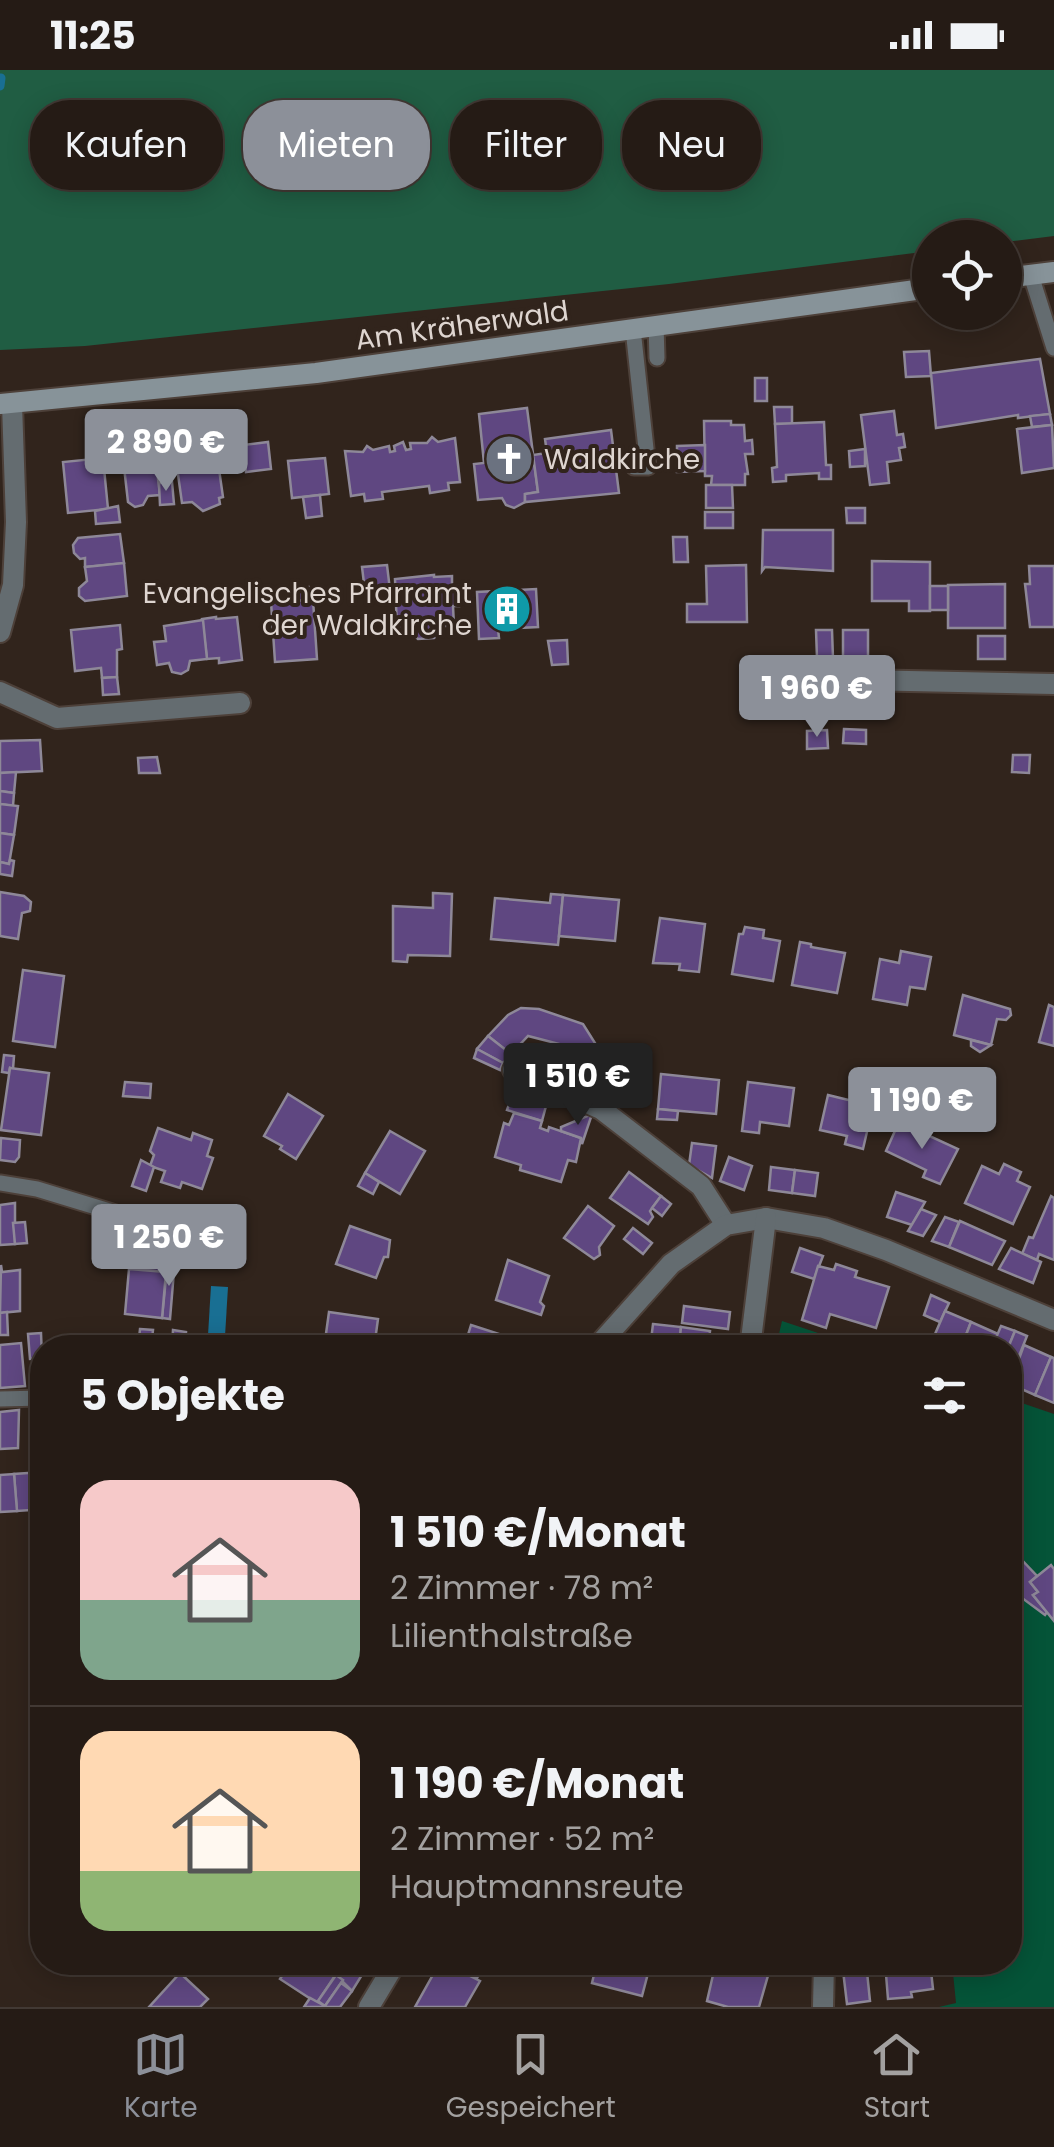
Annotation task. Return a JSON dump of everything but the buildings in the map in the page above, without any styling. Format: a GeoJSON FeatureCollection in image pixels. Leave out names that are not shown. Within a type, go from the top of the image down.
{"type":"FeatureCollection","features":[{"type":"Feature","properties":{"kind":"main road"},"geometry":{"type":"LineString","coordinates":[[1022,275],[1054,272]]}},
{"type":"Feature","properties":{"kind":"main road","name":"Am Kräherwald"},"geometry":{"type":"LineString","coordinates":[[6,404],[316,372],[912,290]]}},
{"type":"Feature","properties":{"kind":"street"},"geometry":{"type":"LineString","coordinates":[[0,632],[13,585],[16,522],[6,404]]}},
{"type":"Feature","properties":{"kind":"street"},"geometry":{"type":"LineString","coordinates":[[861,680],[1054,684]]}},
{"type":"Feature","properties":{"kind":"street"},"geometry":{"type":"LineString","coordinates":[[0,692],[57,718],[240,703]]}},
{"type":"Feature","properties":{"kind":"street"},"geometry":{"type":"LineString","coordinates":[[513,1070],[601,1109],[701,1186],[726,1225]]}},
{"type":"Feature","properties":{"kind":"street"},"geometry":{"type":"LineString","coordinates":[[752,1335],[766,1218]]}},
{"type":"Feature","properties":{"kind":"street"},"geometry":{"type":"LineString","coordinates":[[608,1335],[671,1264],[726,1225],[766,1218],[824,1228],[1054,1320]]}},
{"type":"Feature","properties":{"kind":"street"},"geometry":{"type":"LineString","coordinates":[[369,2007],[388,1975]]}},
{"type":"Feature","properties":{"kind":"street"},"geometry":{"type":"LineString","coordinates":[[823,2007],[824,1975]]}},
{"type":"Feature","properties":{"kind":"lane"},"geometry":{"type":"LineString","coordinates":[[1032,274],[1054,348]]}},
{"type":"Feature","properties":{"kind":"lane"},"geometry":{"type":"LineString","coordinates":[[656,326],[657,358]]}},
{"type":"Feature","properties":{"kind":"lane"},"geometry":{"type":"LineString","coordinates":[[633,329],[648,467],[634,467]]}},
{"type":"Feature","properties":{"kind":"lane"},"geometry":{"type":"LineString","coordinates":[[0,1183],[129,1217],[124,1253]]}},
{"type":"Feature","properties":{"kind":"lane"},"geometry":{"type":"LineString","coordinates":[[0,1399],[30,1398]]}},
{"type":"Feature","properties":{"kind":"green space"},"geometry":{"type":"Polygon","coordinates":[[[0,70],[1054,70],[1054,236],[1022,240],[1022,220],[912,220],[912,253],[669,284],[85,346],[0,350],[0,70]]]}},
{"type":"Feature","properties":{"kind":"green space"},"geometry":{"type":"Polygon","coordinates":[[[782,1321],[824,1335],[779,1335],[782,1321]]]}},
{"type":"Feature","properties":{"kind":"green space"},"geometry":{"type":"Polygon","coordinates":[[[1022,1403],[1054,1414],[1054,2007],[939,2007],[956,2003],[953,1975],[1022,1975],[1022,1403]]]}},
{"type":"Feature","properties":{"kind":"water"},"geometry":{"type":"Polygon","coordinates":[[[211,1286],[228,1287],[225,1335],[208,1335],[211,1286]]]}},
{"type":"Feature","properties":{"kind":"waterway"},"geometry":{"type":"LineString","coordinates":[[0,86],[1,78]]}},
{"type":"Feature","properties":{"kind":"place","name":"Waldkirche"},"geometry":{"type":"Point","coordinates":[509,459]}},
{"type":"Feature","properties":{"kind":"place","name":"Evangelisches Pfarramt der Waldkirche"},"geometry":{"type":"Point","coordinates":[507,609]}}]}
